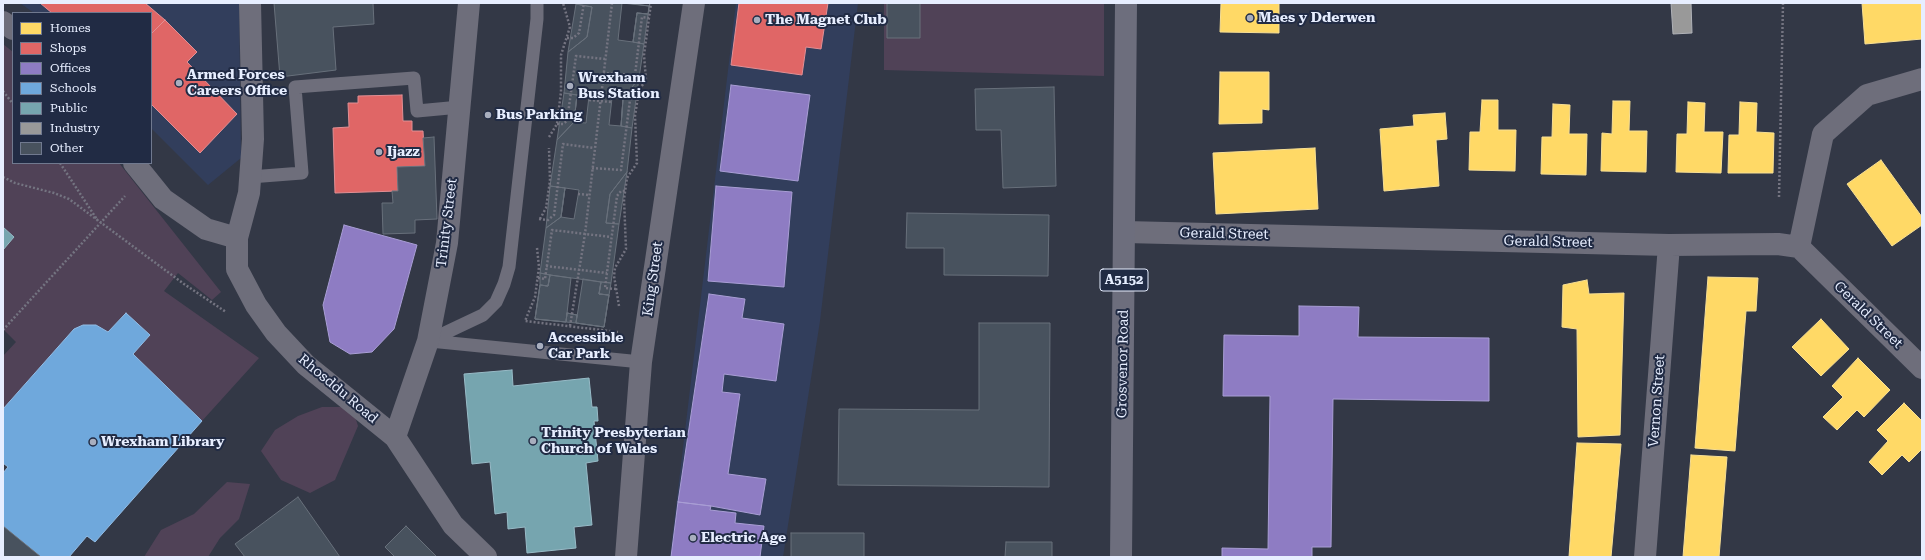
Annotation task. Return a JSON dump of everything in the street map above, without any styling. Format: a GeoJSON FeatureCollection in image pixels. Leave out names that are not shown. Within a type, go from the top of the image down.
{"type":"FeatureCollection","features":[{"type":"Feature","properties":{"kind":"main road","name":"Grosvenor Road"},"geometry":{"type":"LineString","coordinates":[[1121,557],[1126,3]]}},
{"type":"Feature","properties":{"kind":"street","name":"Rhosddu Road"},"geometry":{"type":"LineString","coordinates":[[250,3],[253,139],[249,193],[237,238],[237,269],[256,305],[276,333],[306,365],[395,437],[453,525],[486,557]]}},
{"type":"Feature","properties":{"kind":"street","name":"Trinity Street"},"geometry":{"type":"LineString","coordinates":[[395,437],[428,341],[447,243],[469,3]]}},
{"type":"Feature","properties":{"kind":"street","name":"King Street"},"geometry":{"type":"LineString","coordinates":[[626,557],[641,362],[694,3]]}},
{"type":"Feature","properties":{"kind":"street"},"geometry":{"type":"LineString","coordinates":[[3,22],[12,28]]}},
{"type":"Feature","properties":{"kind":"street"},"geometry":{"type":"LineString","coordinates":[[1788,245],[1823,134],[1867,94],[1922,79]]}},
{"type":"Feature","properties":{"kind":"street"},"geometry":{"type":"LineString","coordinates":[[139,169],[163,199],[206,229],[237,238]]}},
{"type":"Feature","properties":{"kind":"street","name":"Gerald Street"},"geometry":{"type":"LineString","coordinates":[[1125,232],[1669,245],[1788,245],[1922,368]]}},
{"type":"Feature","properties":{"kind":"street","name":"Vernon Street"},"geometry":{"type":"LineString","coordinates":[[1645,557],[1669,245]]}},
{"type":"Feature","properties":{"kind":"lane"},"geometry":{"type":"LineString","coordinates":[[428,341],[483,315],[496,302],[504,284],[510,259],[537,19],[537,3]]}},
{"type":"Feature","properties":{"kind":"lane"},"geometry":{"type":"LineString","coordinates":[[250,177],[302,173],[295,87],[414,78],[417,111],[460,107]]}},
{"type":"Feature","properties":{"kind":"lane"},"geometry":{"type":"LineString","coordinates":[[428,341],[641,362]]}},
{"type":"Feature","properties":{"kind":"path"},"geometry":{"type":"LineString","coordinates":[[548,138],[557,124],[561,92],[561,55],[570,23],[563,3]]}},
{"type":"Feature","properties":{"kind":"path"},"geometry":{"type":"LineString","coordinates":[[567,38],[573,38],[579,33],[584,3]]}},
{"type":"Feature","properties":{"kind":"path"},"geometry":{"type":"LineString","coordinates":[[570,326],[584,234],[612,3]]}},
{"type":"Feature","properties":{"kind":"path"},"geometry":{"type":"LineString","coordinates":[[620,311],[614,276],[615,268],[626,249],[625,191],[627,178],[637,163],[635,116],[639,90],[646,80],[644,55],[651,3]]}},
{"type":"Feature","properties":{"kind":"path"},"geometry":{"type":"LineString","coordinates":[[1783,3],[1788,245]]}},
{"type":"Feature","properties":{"kind":"path"},"geometry":{"type":"LineString","coordinates":[[604,73],[635,75],[642,17],[649,18]]}},
{"type":"Feature","properties":{"kind":"path"},"geometry":{"type":"LineString","coordinates":[[557,124],[563,124],[567,121],[576,56],[605,59]]}},
{"type":"Feature","properties":{"kind":"path"},"geometry":{"type":"LineString","coordinates":[[3,91],[12,103]]}},
{"type":"Feature","properties":{"kind":"path"},"geometry":{"type":"LineString","coordinates":[[592,168],[621,170],[630,100],[634,95],[638,95]]}},
{"type":"Feature","properties":{"kind":"path"},"geometry":{"type":"LineString","coordinates":[[589,100],[611,102]]}},
{"type":"Feature","properties":{"kind":"path"},"geometry":{"type":"LineString","coordinates":[[539,219],[548,220],[554,215],[563,144],[594,148]]}},
{"type":"Feature","properties":{"kind":"path"},"geometry":{"type":"LineString","coordinates":[[537,222],[546,208],[550,181],[548,145]]}},
{"type":"Feature","properties":{"kind":"path"},"geometry":{"type":"LineString","coordinates":[[61,164],[100,223]]}},
{"type":"Feature","properties":{"kind":"path"},"geometry":{"type":"LineString","coordinates":[[3,330],[100,223],[139,169]]}},
{"type":"Feature","properties":{"kind":"path"},"geometry":{"type":"LineString","coordinates":[[3,177],[15,183],[54,193],[69,199],[184,284],[229,314]]}},
{"type":"Feature","properties":{"kind":"path"},"geometry":{"type":"LineString","coordinates":[[616,289],[605,288],[617,196],[620,191],[625,191]]}},
{"type":"Feature","properties":{"kind":"path"},"geometry":{"type":"LineString","coordinates":[[578,194],[589,195]]}},
{"type":"Feature","properties":{"kind":"path"},"geometry":{"type":"LineString","coordinates":[[538,278],[545,279],[552,230],[611,237]]}},
{"type":"Feature","properties":{"kind":"path"},"geometry":{"type":"LineString","coordinates":[[537,247],[539,267],[535,297],[525,321],[624,333]]}},
{"type":"Feature","properties":{"kind":"path"},"geometry":{"type":"LineString","coordinates":[[546,266],[607,273]]}},
{"type":"Feature","properties":{"kind":"shaded area"},"geometry":{"type":"Polygon","coordinates":[[[20,3],[239,3],[241,158],[208,185],[152,129],[152,12],[33,12],[20,3]]]}},
{"type":"Feature","properties":{"kind":"shaded area"},"geometry":{"type":"Polygon","coordinates":[[[736,3],[858,3],[820,321],[783,557],[670,557],[736,3]]]}},
{"type":"Feature","properties":{"kind":"shaded area"},"geometry":{"type":"Polygon","coordinates":[[[884,3],[1104,3],[1104,76],[884,70],[884,3]]]}},
{"type":"Feature","properties":{"kind":"shaded area"},"geometry":{"type":"Polygon","coordinates":[[[3,44],[12,51],[12,164],[120,164],[221,292],[212,300],[178,273],[164,291],[259,358],[202,421],[133,354],[149,335],[126,313],[108,332],[96,325],[83,325],[74,329],[3,409],[3,356],[16,342],[3,329],[3,250],[14,237],[3,227],[3,44]]]}},
{"type":"Feature","properties":{"kind":"shaded area"},"geometry":{"type":"Polygon","coordinates":[[[322,407],[352,407],[358,426],[335,480],[310,493],[281,480],[261,451],[275,430],[298,416],[322,407]]]}},
{"type":"Feature","properties":{"kind":"shaded area"},"geometry":{"type":"Polygon","coordinates":[[[227,482],[250,484],[239,519],[220,538],[208,557],[144,557],[161,530],[194,514],[227,482]]]}},
{"type":"Feature","properties":{"kind":"building: Homes","name":"Maes y Dderwen"},"geometry":{"type":"Polygon","coordinates":[[[1221,3],[1279,3],[1279,33],[1220,32],[1221,3]]]}},
{"type":"Feature","properties":{"kind":"building: Homes"},"geometry":{"type":"Polygon","coordinates":[[[1862,3],[1922,3],[1922,39],[1865,44],[1862,3]]]}},
{"type":"Feature","properties":{"kind":"building: Homes"},"geometry":{"type":"Polygon","coordinates":[[[1220,72],[1269,72],[1269,110],[1262,109],[1262,123],[1219,124],[1220,72]]]}},
{"type":"Feature","properties":{"kind":"building: Homes"},"geometry":{"type":"Polygon","coordinates":[[[1482,100],[1498,100],[1498,130],[1516,130],[1515,171],[1469,170],[1470,132],[1480,132],[1482,100]]]}},
{"type":"Feature","properties":{"kind":"building: Homes"},"geometry":{"type":"Polygon","coordinates":[[[1613,101],[1630,101],[1629,131],[1647,131],[1646,172],[1601,171],[1602,133],[1612,134],[1613,101]]]}},
{"type":"Feature","properties":{"kind":"building: Homes"},"geometry":{"type":"Polygon","coordinates":[[[1688,102],[1705,103],[1704,132],[1723,132],[1721,173],[1676,172],[1677,134],[1687,134],[1688,102]]]}},
{"type":"Feature","properties":{"kind":"building: Homes"},"geometry":{"type":"Polygon","coordinates":[[[1740,102],[1757,103],[1756,132],[1774,133],[1773,173],[1728,173],[1729,135],[1739,135],[1740,102]]]}},
{"type":"Feature","properties":{"kind":"building: Homes"},"geometry":{"type":"Polygon","coordinates":[[[1553,104],[1570,105],[1569,134],[1587,134],[1586,175],[1541,174],[1542,137],[1552,137],[1553,104]]]}},
{"type":"Feature","properties":{"kind":"building: Homes"},"geometry":{"type":"Polygon","coordinates":[[[1445,113],[1447,139],[1436,140],[1439,186],[1384,191],[1380,129],[1414,126],[1413,115],[1445,113]]]}},
{"type":"Feature","properties":{"kind":"building: Homes"},"geometry":{"type":"Polygon","coordinates":[[[1315,148],[1318,209],[1216,214],[1213,153],[1315,148]]]}},
{"type":"Feature","properties":{"kind":"building: Homes"},"geometry":{"type":"Polygon","coordinates":[[[1881,160],[1922,217],[1922,225],[1892,246],[1847,184],[1881,160]]]}},
{"type":"Feature","properties":{"kind":"building: Homes"},"geometry":{"type":"Polygon","coordinates":[[[1708,277],[1758,278],[1756,311],[1746,311],[1735,451],[1695,448],[1708,277]]]}},
{"type":"Feature","properties":{"kind":"building: Homes"},"geometry":{"type":"Polygon","coordinates":[[[1587,280],[1589,294],[1624,293],[1620,435],[1578,437],[1577,329],[1562,327],[1563,285],[1587,280]]]}},
{"type":"Feature","properties":{"kind":"building: Homes"},"geometry":{"type":"Polygon","coordinates":[[[1821,319],[1849,349],[1821,376],[1792,347],[1821,319]]]}},
{"type":"Feature","properties":{"kind":"building: Homes"},"geometry":{"type":"Polygon","coordinates":[[[1858,358],[1890,390],[1864,417],[1857,410],[1837,430],[1823,417],[1843,397],[1832,386],[1858,358]]]}},
{"type":"Feature","properties":{"kind":"building: Homes"},"geometry":{"type":"Polygon","coordinates":[[[1904,403],[1922,421],[1922,449],[1909,462],[1902,455],[1882,475],[1869,462],[1888,441],[1877,430],[1904,403]]]}},
{"type":"Feature","properties":{"kind":"building: Homes"},"geometry":{"type":"Polygon","coordinates":[[[1577,443],[1621,444],[1611,557],[1569,557],[1577,443]]]}},
{"type":"Feature","properties":{"kind":"building: Homes"},"geometry":{"type":"Polygon","coordinates":[[[1691,455],[1727,457],[1719,557],[1683,557],[1691,455]]]}},
{"type":"Feature","properties":{"kind":"building: Shops"},"geometry":{"type":"Polygon","coordinates":[[[40,3],[145,3],[165,20],[152,33],[152,12],[51,12],[40,3]]]}},
{"type":"Feature","properties":{"kind":"building: Shops"},"geometry":{"type":"Polygon","coordinates":[[[739,3],[828,3],[821,49],[806,47],[802,75],[731,65],[739,3]]]}},
{"type":"Feature","properties":{"kind":"building: Shops","name":"Armed Forces Careers Office"},"geometry":{"type":"Polygon","coordinates":[[[165,20],[197,52],[187,62],[237,114],[200,153],[152,105],[152,33],[165,20]]]}},
{"type":"Feature","properties":{"kind":"building: Shops","name":"Ijazz"},"geometry":{"type":"Polygon","coordinates":[[[402,95],[403,121],[412,121],[412,131],[423,131],[425,166],[397,167],[398,191],[335,193],[333,128],[349,127],[348,103],[358,103],[358,96],[402,95]]]}},
{"type":"Feature","properties":{"kind":"building: Offices"},"geometry":{"type":"Polygon","coordinates":[[[731,85],[810,95],[798,181],[720,171],[731,85]]]}},
{"type":"Feature","properties":{"kind":"building: Offices"},"geometry":{"type":"Polygon","coordinates":[[[716,186],[792,192],[784,287],[708,281],[716,186]]]}},
{"type":"Feature","properties":{"kind":"building: Offices"},"geometry":{"type":"Polygon","coordinates":[[[344,225],[417,245],[394,329],[372,352],[350,354],[330,342],[323,305],[344,225]]]}},
{"type":"Feature","properties":{"kind":"building: Offices"},"geometry":{"type":"Polygon","coordinates":[[[709,294],[745,299],[742,318],[784,324],[776,381],[724,374],[722,392],[740,394],[728,474],[766,479],[760,515],[711,506],[678,502],[709,294]]]}},
{"type":"Feature","properties":{"kind":"building: Offices"},"geometry":{"type":"Polygon","coordinates":[[[1299,306],[1359,307],[1358,337],[1489,338],[1489,401],[1333,399],[1331,547],[1312,547],[1312,557],[1222,557],[1222,548],[1268,549],[1270,396],[1223,396],[1224,335],[1299,336],[1299,306]]]}},
{"type":"Feature","properties":{"kind":"building: Offices"},"geometry":{"type":"Polygon","coordinates":[[[678,502],[711,506],[710,510],[736,513],[735,523],[764,526],[760,557],[671,557],[678,502]]]}},
{"type":"Feature","properties":{"kind":"building: Schools","name":"Wrexham Library"},"geometry":{"type":"Polygon","coordinates":[[[126,313],[150,335],[133,354],[202,421],[95,542],[87,536],[69,557],[41,557],[3,526],[3,473],[8,467],[3,463],[3,409],[74,329],[83,325],[96,325],[108,332],[126,313]]]}},
{"type":"Feature","properties":{"kind":"building: Public"},"geometry":{"type":"Polygon","coordinates":[[[3,227],[14,237],[3,250],[3,227]]]}},
{"type":"Feature","properties":{"kind":"building: Public","name":"Trinity Presbyterian Church of Wales"},"geometry":{"type":"Polygon","coordinates":[[[512,370],[513,386],[589,378],[592,407],[597,407],[598,421],[594,421],[598,461],[586,463],[592,525],[574,527],[576,548],[527,553],[525,527],[508,529],[507,512],[495,514],[490,462],[472,464],[464,374],[512,370]]]}},
{"type":"Feature","properties":{"kind":"building: Industry"},"geometry":{"type":"Polygon","coordinates":[[[1671,3],[1691,3],[1692,33],[1673,34],[1671,3]]]}},
{"type":"Feature","properties":{"kind":"building: Other"},"geometry":{"type":"Polygon","coordinates":[[[274,3],[373,3],[374,24],[333,27],[336,70],[280,77],[274,3]]]}},
{"type":"Feature","properties":{"kind":"building: Other"},"geometry":{"type":"Polygon","coordinates":[[[622,3],[649,6],[648,14],[637,13],[633,42],[618,40],[622,3]]]}},
{"type":"Feature","properties":{"kind":"building: Other"},"geometry":{"type":"Polygon","coordinates":[[[627,3],[650,3],[649,6],[627,3]]]}},
{"type":"Feature","properties":{"kind":"building: Other"},"geometry":{"type":"Polygon","coordinates":[[[650,3],[648,14],[637,13],[633,42],[644,44],[639,78],[623,99],[621,126],[632,128],[627,172],[610,194],[606,223],[619,224],[611,283],[601,282],[599,294],[609,295],[604,327],[576,323],[577,315],[567,313],[566,322],[535,319],[540,285],[548,286],[550,275],[540,273],[546,228],[561,217],[565,188],[550,186],[557,140],[574,122],[577,95],[564,93],[568,52],[587,37],[592,7],[576,4],[650,3]]]}},
{"type":"Feature","properties":{"kind":"building: Other"},"geometry":{"type":"Polygon","coordinates":[[[887,3],[920,3],[920,38],[887,38],[887,3]]]}},
{"type":"Feature","properties":{"kind":"building: Other"},"geometry":{"type":"Polygon","coordinates":[[[576,4],[592,7],[587,37],[568,52],[576,4]]]}},
{"type":"Feature","properties":{"kind":"building: Other"},"geometry":{"type":"Polygon","coordinates":[[[637,13],[648,14],[644,44],[633,42],[637,13]]]}},
{"type":"Feature","properties":{"kind":"building: Other"},"geometry":{"type":"Polygon","coordinates":[[[639,78],[632,128],[621,126],[623,99],[639,78]]]}},
{"type":"Feature","properties":{"kind":"building: Other"},"geometry":{"type":"Polygon","coordinates":[[[1054,87],[1056,186],[1003,188],[1001,130],[976,130],[975,89],[1054,87]]]}},
{"type":"Feature","properties":{"kind":"building: Other"},"geometry":{"type":"Polygon","coordinates":[[[564,93],[577,95],[574,122],[557,140],[564,93]]]}},
{"type":"Feature","properties":{"kind":"building: Other"},"geometry":{"type":"Polygon","coordinates":[[[577,95],[589,96],[586,123],[574,122],[577,95]]]}},
{"type":"Feature","properties":{"kind":"building: Other"},"geometry":{"type":"Polygon","coordinates":[[[612,98],[623,99],[621,126],[609,125],[612,98]]]}},
{"type":"Feature","properties":{"kind":"building: Other"},"geometry":{"type":"Polygon","coordinates":[[[434,137],[437,219],[415,220],[415,233],[383,234],[382,203],[393,203],[392,191],[398,191],[397,167],[425,166],[423,138],[434,137]]]}},
{"type":"Feature","properties":{"kind":"building: Other"},"geometry":{"type":"Polygon","coordinates":[[[627,172],[619,224],[606,223],[610,194],[627,172]]]}},
{"type":"Feature","properties":{"kind":"building: Other"},"geometry":{"type":"Polygon","coordinates":[[[550,186],[565,188],[561,217],[546,228],[550,186]]]}},
{"type":"Feature","properties":{"kind":"building: Other"},"geometry":{"type":"Polygon","coordinates":[[[565,188],[579,190],[574,219],[561,217],[565,188]]]}},
{"type":"Feature","properties":{"kind":"building: Other"},"geometry":{"type":"Polygon","coordinates":[[[907,213],[1049,215],[1048,276],[944,275],[944,248],[906,248],[907,213]]]}},
{"type":"Feature","properties":{"kind":"building: Other"},"geometry":{"type":"Polygon","coordinates":[[[540,273],[550,275],[548,286],[540,285],[540,273]]]}},
{"type":"Feature","properties":{"kind":"building: Other"},"geometry":{"type":"Polygon","coordinates":[[[550,275],[601,282],[599,294],[609,295],[604,327],[576,323],[577,315],[567,313],[566,322],[535,319],[540,285],[548,286],[550,275]]]}},
{"type":"Feature","properties":{"kind":"building: Other"},"geometry":{"type":"Polygon","coordinates":[[[550,275],[571,278],[566,322],[535,319],[540,285],[548,286],[550,275]]]}},
{"type":"Feature","properties":{"kind":"building: Other"},"geometry":{"type":"Polygon","coordinates":[[[583,279],[601,282],[599,294],[609,295],[604,327],[576,323],[583,279]]]}},
{"type":"Feature","properties":{"kind":"building: Other"},"geometry":{"type":"Polygon","coordinates":[[[601,282],[611,283],[609,295],[599,294],[601,282]]]}},
{"type":"Feature","properties":{"kind":"building: Other"},"geometry":{"type":"Polygon","coordinates":[[[567,313],[577,315],[576,323],[566,322],[567,313]]]}},
{"type":"Feature","properties":{"kind":"building: Other"},"geometry":{"type":"Polygon","coordinates":[[[979,323],[1050,323],[1049,487],[838,485],[839,409],[979,410],[979,323]]]}},
{"type":"Feature","properties":{"kind":"building: Other"},"geometry":{"type":"Polygon","coordinates":[[[298,497],[340,557],[245,557],[235,544],[298,497]]]}},
{"type":"Feature","properties":{"kind":"building: Other"},"geometry":{"type":"Polygon","coordinates":[[[3,526],[41,557],[3,557],[3,526]]]}},
{"type":"Feature","properties":{"kind":"building: Other"},"geometry":{"type":"Polygon","coordinates":[[[406,526],[437,557],[395,557],[385,547],[406,526]]]}},
{"type":"Feature","properties":{"kind":"building: Other"},"geometry":{"type":"Polygon","coordinates":[[[791,533],[864,533],[864,557],[791,557],[791,533]]]}},
{"type":"Feature","properties":{"kind":"building: Other"},"geometry":{"type":"Polygon","coordinates":[[[1006,542],[1052,542],[1052,557],[1005,557],[1006,542]]]}},
{"type":"Feature","properties":{"kind":"place","name":"Maes y Dderwen"},"geometry":{"type":"Point","coordinates":[1250,18]}},
{"type":"Feature","properties":{"kind":"place","name":"The Magnet Club"},"geometry":{"type":"Point","coordinates":[757,20]}},
{"type":"Feature","properties":{"kind":"place","name":"Armed Forces Careers Office"},"geometry":{"type":"Point","coordinates":[179,83]}},
{"type":"Feature","properties":{"kind":"place","name":"Wrexham Bus Station"},"geometry":{"type":"Point","coordinates":[570,86]}},
{"type":"Feature","properties":{"kind":"place","name":"Bus Parking"},"geometry":{"type":"Point","coordinates":[488,115]}},
{"type":"Feature","properties":{"kind":"place","name":"Ijazz"},"geometry":{"type":"Point","coordinates":[379,152]}},
{"type":"Feature","properties":{"kind":"place","name":"Accessible Car Park"},"geometry":{"type":"Point","coordinates":[540,346]}},
{"type":"Feature","properties":{"kind":"place","name":"Trinity Presbyterian Church of Wales"},"geometry":{"type":"Point","coordinates":[533,441]}},
{"type":"Feature","properties":{"kind":"place","name":"Wrexham Library"},"geometry":{"type":"Point","coordinates":[93,442]}},
{"type":"Feature","properties":{"kind":"place","name":"Electric Age"},"geometry":{"type":"Point","coordinates":[693,538]}}]}
